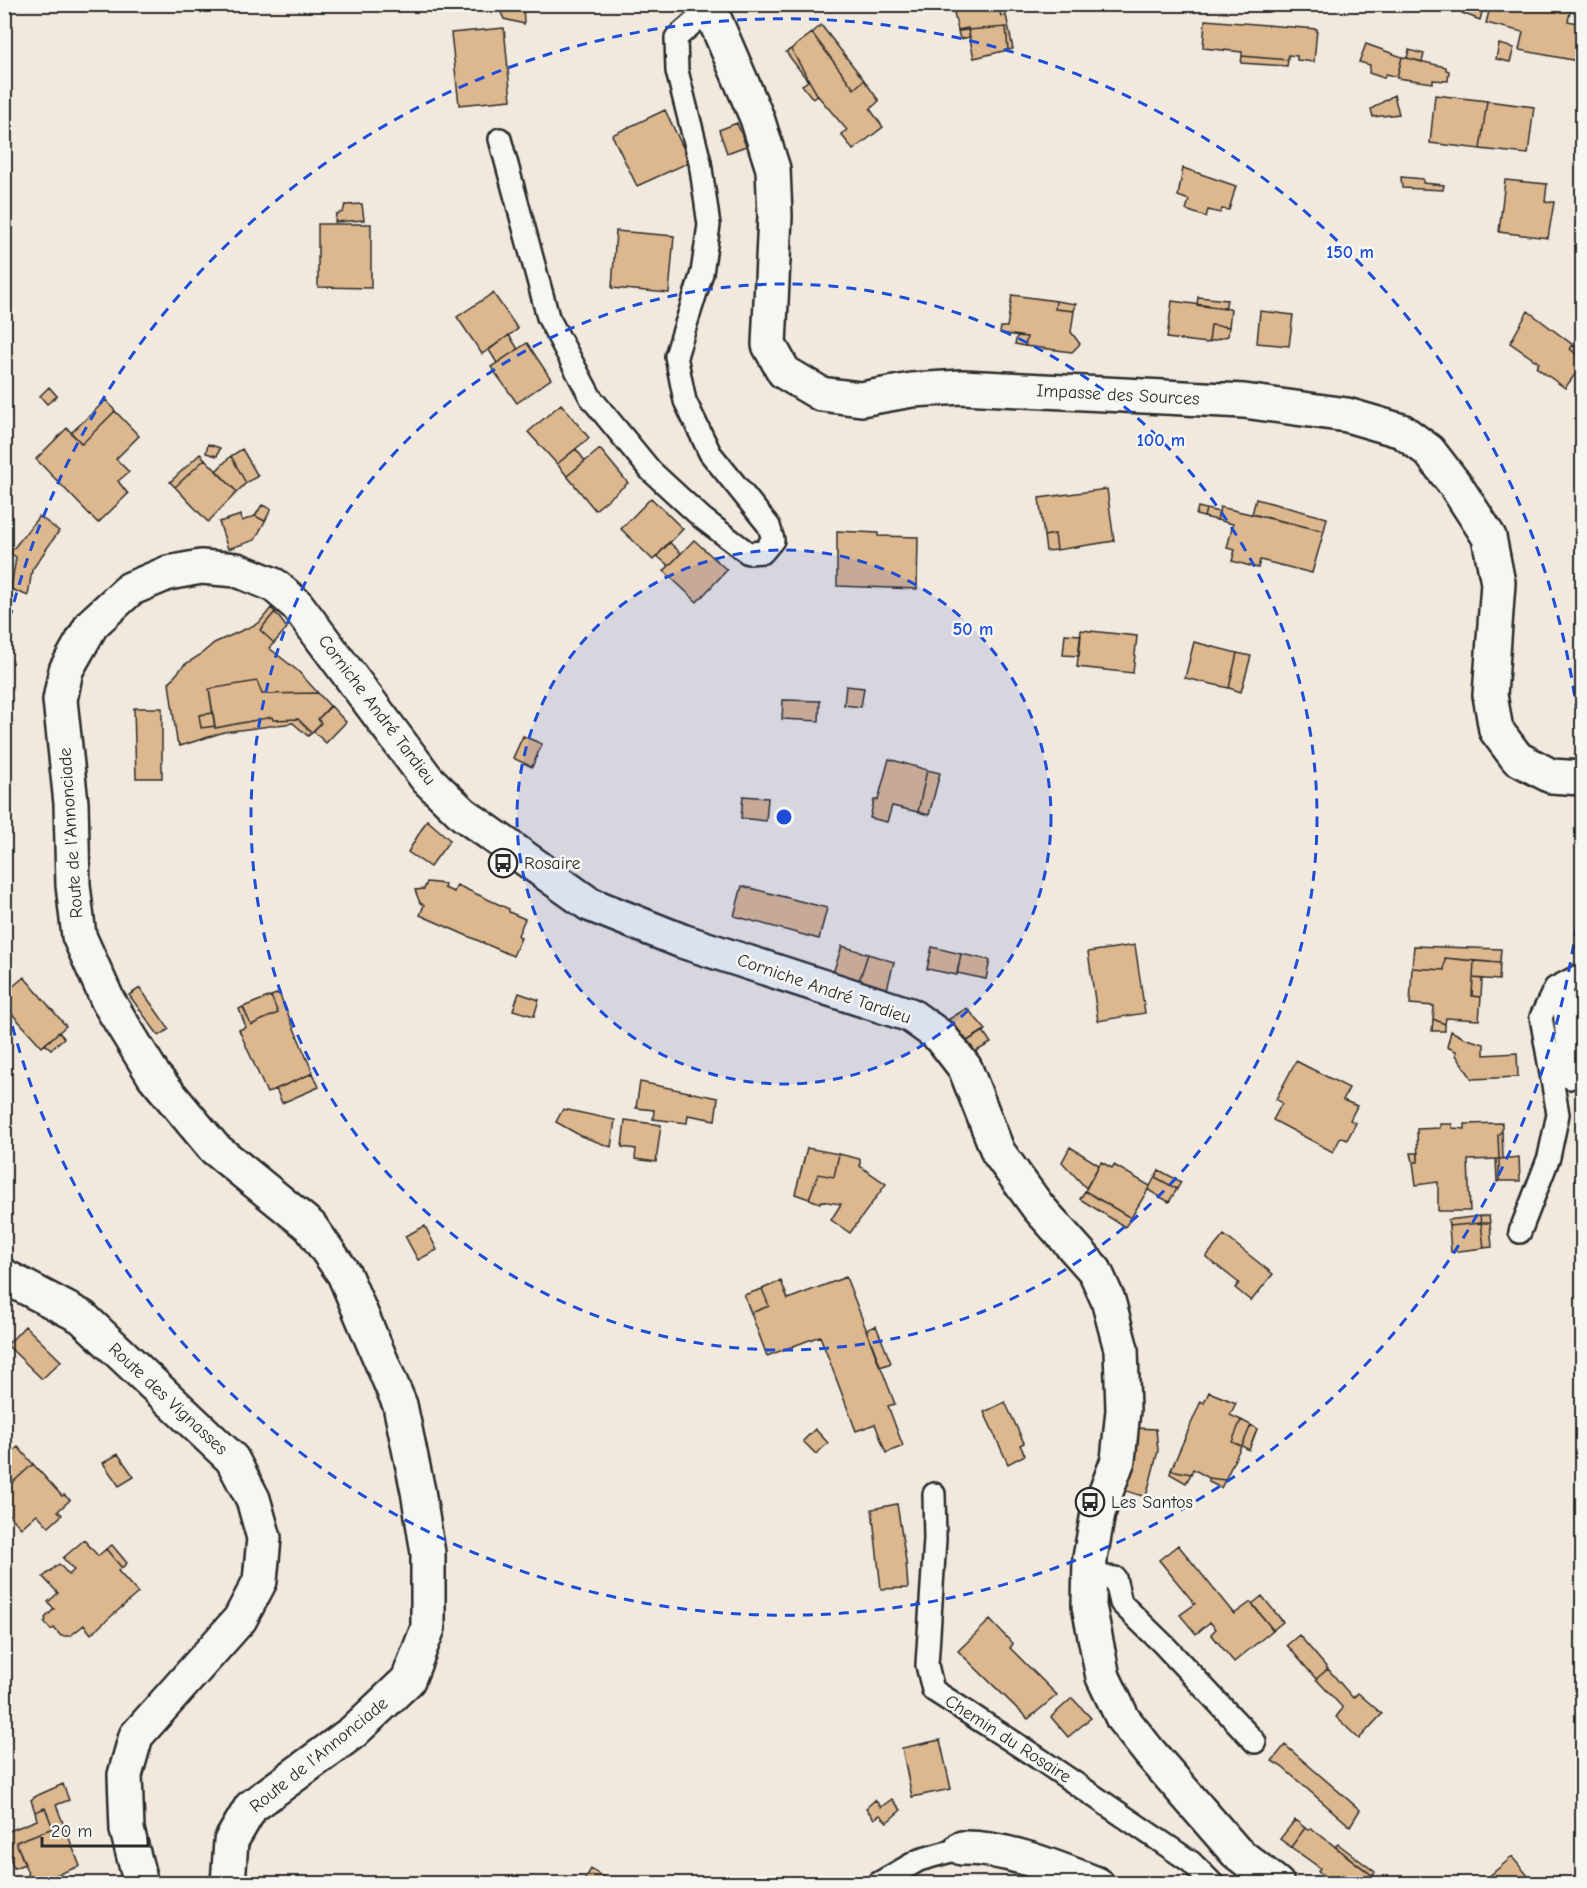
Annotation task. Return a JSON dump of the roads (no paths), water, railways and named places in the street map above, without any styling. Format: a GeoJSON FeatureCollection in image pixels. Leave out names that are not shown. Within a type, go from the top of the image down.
{"type":"FeatureCollection","features":[{"type":"Feature","properties":{"kind":"street","name":"Impasse des Sources"},"geometry":{"type":"LineString","coordinates":[[709,7],[757,118],[773,169],[776,216],[770,345],[784,372],[821,394],[861,399],[912,390],[962,387],[1244,401],[1347,415],[1402,431],[1429,451],[1456,486],[1489,537],[1498,583],[1490,695],[1496,730],[1517,758],[1551,776],[1582,778]]}},
{"type":"Feature","properties":{"kind":"street","name":"Route de l'Annonciade"},"geometry":{"type":"LineString","coordinates":[[228,1884],[231,1841],[250,1807],[353,1732],[408,1680],[428,1628],[428,1553],[400,1405],[344,1274],[310,1226],[214,1148],[154,1076],[108,1001],[79,936],[73,885],[71,803],[60,700],[66,670],[92,624],[130,589],[168,573],[201,567],[237,570],[274,585]]}},
{"type":"Feature","properties":{"kind":"street","name":"Corniche André Tardieu"},"geometry":{"type":"LineString","coordinates":[[274,585],[297,605],[427,779],[464,814],[589,904],[682,941],[910,1015],[941,1037],[965,1068],[999,1152],[1038,1207],[1095,1271],[1108,1300],[1121,1349],[1123,1410],[1118,1460],[1098,1513],[1089,1575],[1089,1606],[1102,1677],[1122,1719],[1190,1800],[1236,1852],[1276,1884]]}},
{"type":"Feature","properties":{"kind":"street","name":"Route des Vignasses"},"geometry":{"type":"LineString","coordinates":[[4,1276],[82,1317],[232,1459],[253,1499],[264,1538],[260,1581],[240,1619],[136,1736],[126,1774],[127,1830],[141,1884]]}},
{"type":"Feature","properties":{"kind":"street"},"geometry":{"type":"LineString","coordinates":[[962,1848],[982,1848],[1016,1856],[1096,1884]]}},
{"type":"Feature","properties":{"kind":"lane"},"geometry":{"type":"LineString","coordinates":[[500,139],[548,317],[591,398],[651,471],[702,518],[748,553],[763,552],[773,540],[770,526],[710,453],[685,401],[676,356],[702,273],[709,225],[700,162],[677,71],[675,38],[709,7]]}},
{"type":"Feature","properties":{"kind":"lane"},"geometry":{"type":"LineString","coordinates":[[1520,1232],[1549,1157],[1558,1114],[1541,1017],[1555,988],[1582,974]]}},
{"type":"Feature","properties":{"kind":"lane"},"geometry":{"type":"LineString","coordinates":[[1562,985],[1570,1078]]}},
{"type":"Feature","properties":{"kind":"lane","name":"Chemin du Rosaire"},"geometry":{"type":"LineString","coordinates":[[934,1494],[935,1539],[927,1665],[933,1690],[1163,1842],[1191,1862],[1213,1884]]}},
{"type":"Feature","properties":{"kind":"lane"},"geometry":{"type":"LineString","coordinates":[[1089,1575],[1115,1578],[1121,1602],[1255,1742]]}},
{"type":"Feature","properties":{"kind":"lane"},"geometry":{"type":"LineString","coordinates":[[877,1884],[919,1860],[962,1848]]}},
{"type":"Feature","properties":{"kind":"place","name":"Rosaire"},"geometry":{"type":"Point","coordinates":[503,863]}},
{"type":"Feature","properties":{"kind":"place","name":"Les Santos"},"geometry":{"type":"Point","coordinates":[1090,1502]}}]}
